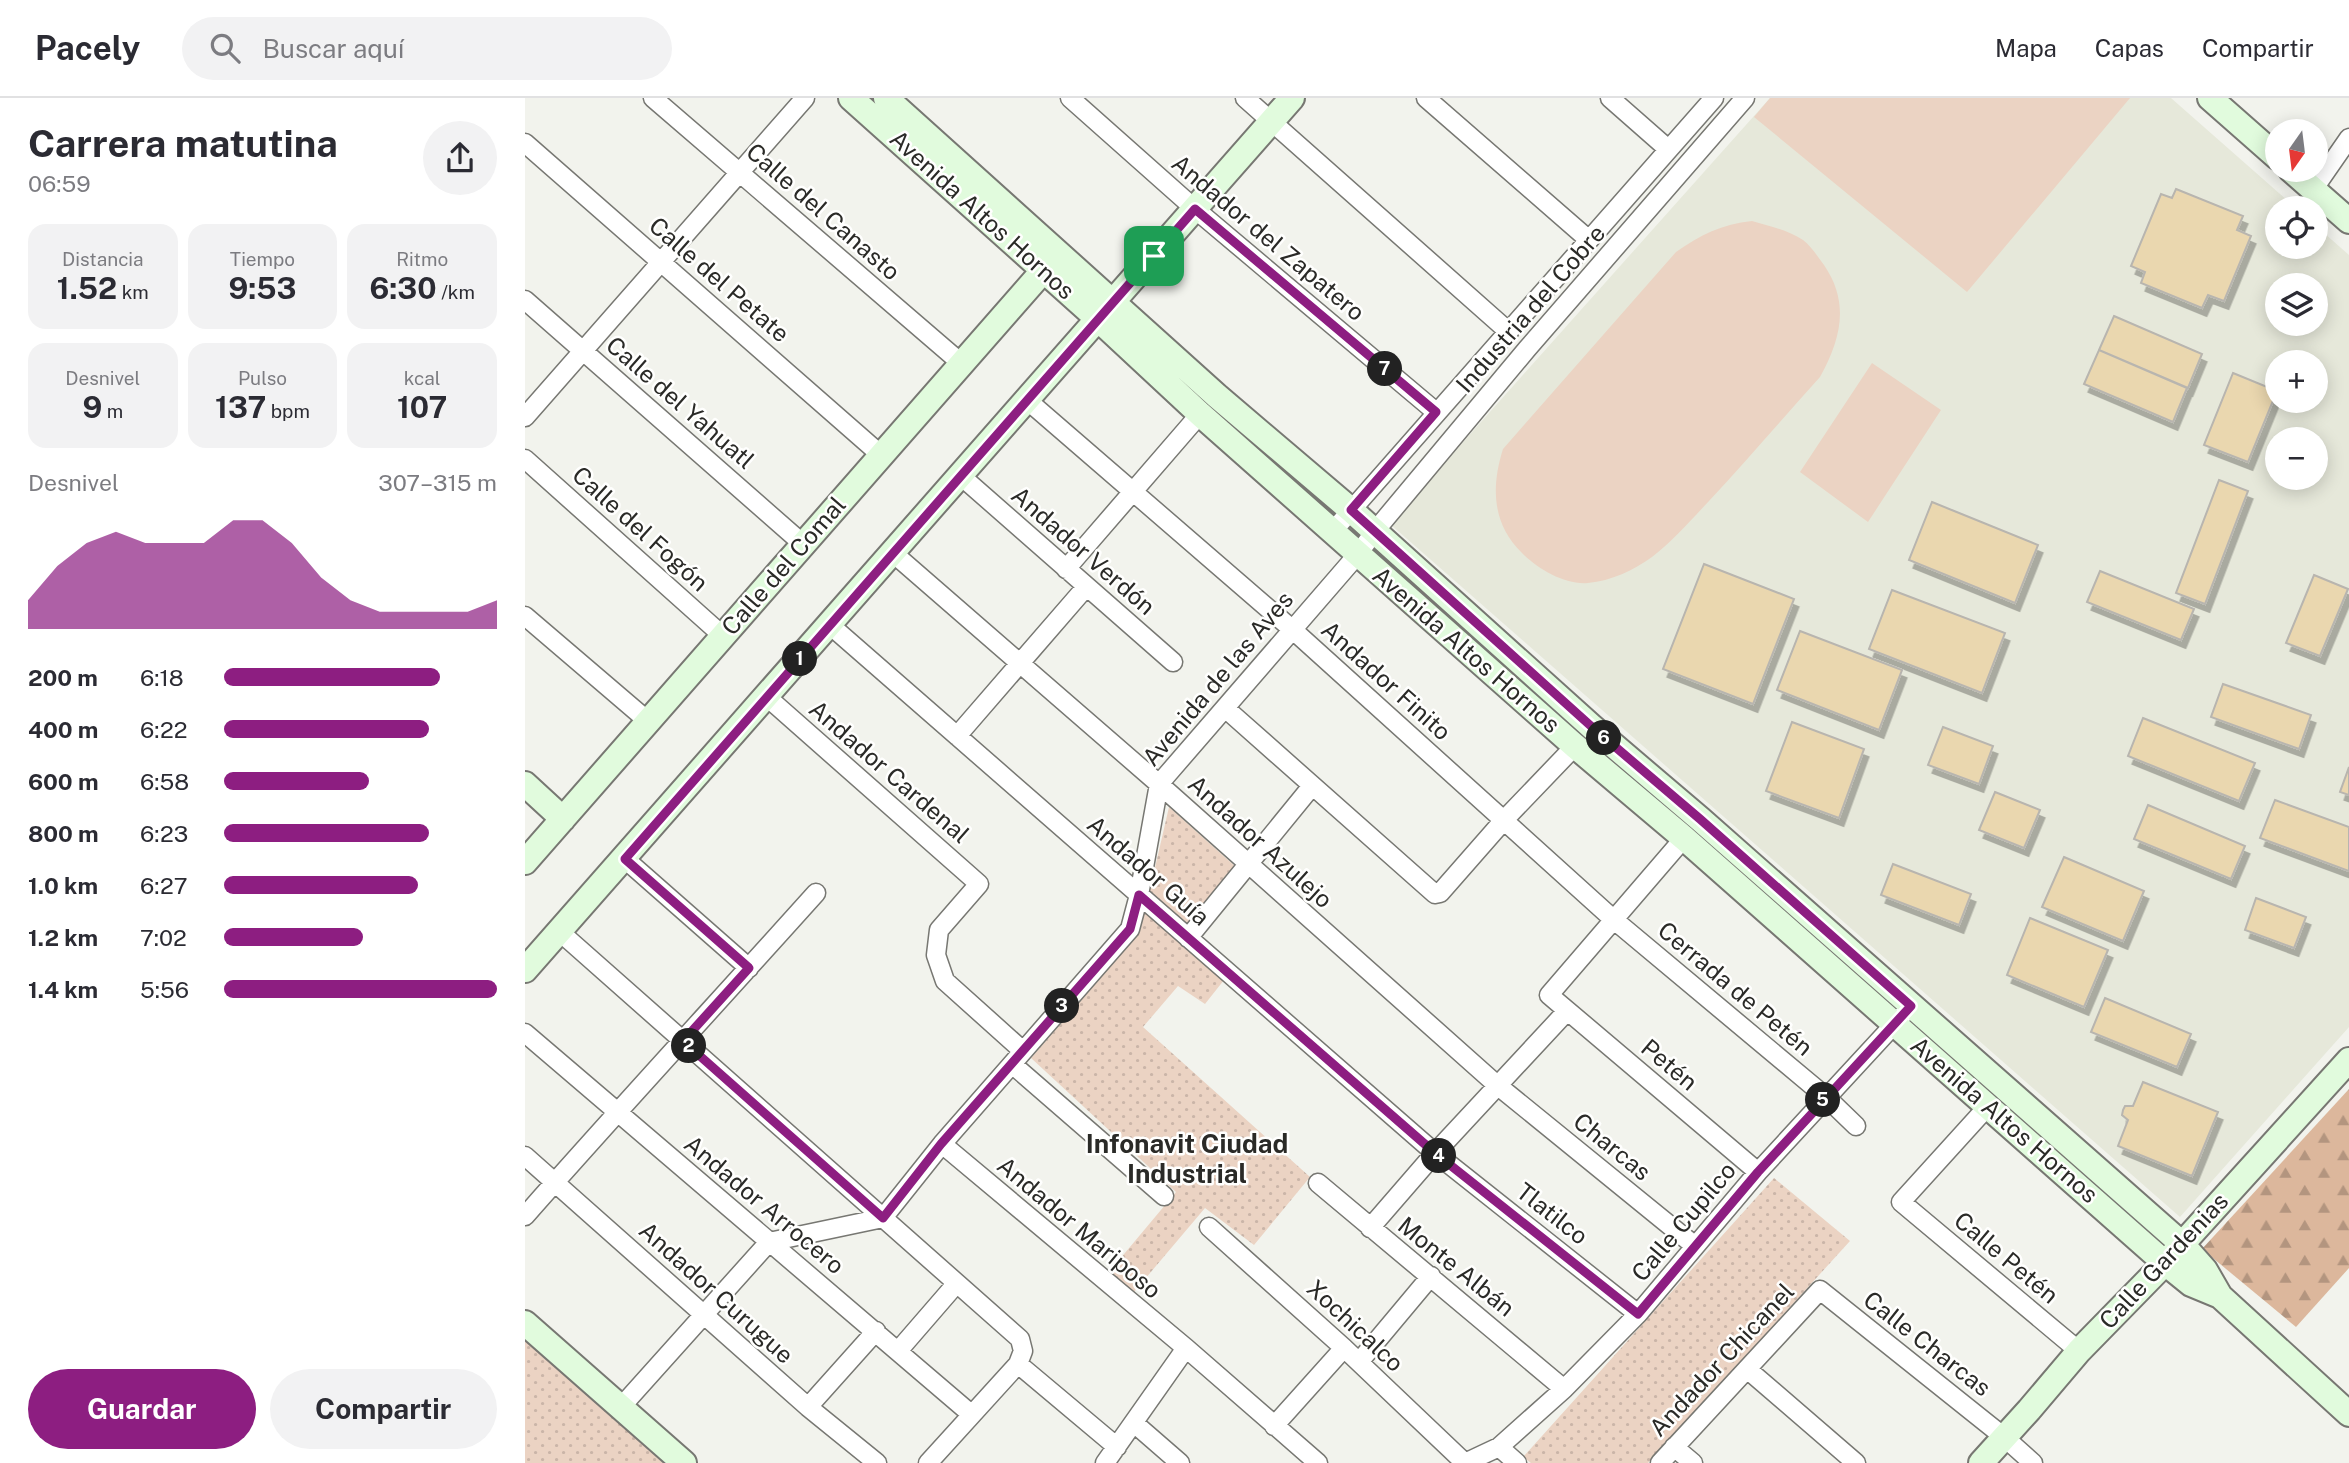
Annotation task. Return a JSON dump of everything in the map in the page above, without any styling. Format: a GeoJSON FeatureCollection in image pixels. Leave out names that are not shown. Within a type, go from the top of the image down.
{"type":"FeatureCollection","features":[{"type":"Feature","properties":{"kind":"street","name":"Calle del Canasto"},"geometry":{"type":"LineString","coordinates":[[653,98],[961,363]]}},
{"type":"Feature","properties":{"kind":"street"},"geometry":{"type":"LineString","coordinates":[[525,417],[805,98]]}},
{"type":"Feature","properties":{"kind":"street","name":"Avenida Altos Hornos"},"geometry":{"type":"LineString","coordinates":[[852,98],[1051,262],[1106,311],[1217,396],[1375,531],[1592,727],[2005,1086],[2182,1244],[2205,1270],[2220,1296],[2349,1414]]}},
{"type":"Feature","properties":{"kind":"street","name":"Avenida Altos Hornos"},"geometry":{"type":"LineString","coordinates":[[886,98],[1051,262]]}},
{"type":"Feature","properties":{"kind":"street","name":"Andador del Zapatero"},"geometry":{"type":"LineString","coordinates":[[1070,98],[1195,209],[1436,412]]}},
{"type":"Feature","properties":{"kind":"street"},"geometry":{"type":"LineString","coordinates":[[1245,98],[1509,332]]}},
{"type":"Feature","properties":{"kind":"street"},"geometry":{"type":"LineString","coordinates":[[525,970],[1292,98]]}},
{"type":"Feature","properties":{"kind":"street"},"geometry":{"type":"LineString","coordinates":[[1426,98],[1589,240]]}},
{"type":"Feature","properties":{"kind":"street"},"geometry":{"type":"LineString","coordinates":[[1610,98],[1668,149]]}},
{"type":"Feature","properties":{"kind":"street","name":"Industria del Cobre"},"geometry":{"type":"LineString","coordinates":[[1333,531],[1714,98]]}},
{"type":"Feature","properties":{"kind":"street","name":"Industria del Cobre"},"geometry":{"type":"LineString","coordinates":[[1358,554],[1527,349],[1745,98]]}},
{"type":"Feature","properties":{"kind":"street"},"geometry":{"type":"LineString","coordinates":[[2210,98],[2265,146]]}},
{"type":"Feature","properties":{"kind":"street"},"geometry":{"type":"LineString","coordinates":[[2313,190],[2349,138]]}},
{"type":"Feature","properties":{"kind":"street","name":"Calle del Petate"},"geometry":{"type":"LineString","coordinates":[[525,142],[881,455]]}},
{"type":"Feature","properties":{"kind":"street"},"geometry":{"type":"LineString","coordinates":[[2304,182],[2349,221]]}},
{"type":"Feature","properties":{"kind":"street","name":"Calle del Comal"},"geometry":{"type":"LineString","coordinates":[[525,862],[1051,262]]}},
{"type":"Feature","properties":{"kind":"street","name":"Calle del Yahuatl"},"geometry":{"type":"LineString","coordinates":[[525,300],[803,544]]}},
{"type":"Feature","properties":{"kind":"street","name":"Avenida Altos Hornos"},"geometry":{"type":"LineString","coordinates":[[1106,311],[1200,414],[1575,746],[1989,1105],[2165,1263],[2192,1284],[2220,1296]]}},
{"type":"Feature","properties":{"kind":"street","name":"Andador Finito"},"geometry":{"type":"LineString","coordinates":[[1027,400],[1293,630],[1613,919]]}},
{"type":"Feature","properties":{"kind":"street"},"geometry":{"type":"LineString","coordinates":[[1066,569],[1200,414]]}},
{"type":"Feature","properties":{"kind":"street","name":"Calle del Fogón"},"geometry":{"type":"LineString","coordinates":[[525,459],[723,636]]}},
{"type":"Feature","properties":{"kind":"street","name":"Andador Verdón"},"geometry":{"type":"LineString","coordinates":[[961,476],[1173,662]]}},
{"type":"Feature","properties":{"kind":"street","name":"Andador Azulejo"},"geometry":{"type":"LineString","coordinates":[[893,553],[1159,784],[1497,1085]]}},
{"type":"Feature","properties":{"kind":"street","name":"Avenida de las Aves"},"geometry":{"type":"LineString","coordinates":[[883,1218],[941,1144],[1130,929],[1139,895],[1159,784],[1358,554]]}},
{"type":"Feature","properties":{"kind":"street"},"geometry":{"type":"LineString","coordinates":[[957,736],[1086,587]]}},
{"type":"Feature","properties":{"kind":"street"},"geometry":{"type":"LineString","coordinates":[[525,616],[649,722]]}},
{"type":"Feature","properties":{"kind":"street","name":"Andador Guía"},"geometry":{"type":"LineString","coordinates":[[830,625],[1435,1153]]}},
{"type":"Feature","properties":{"kind":"street","name":"Andador Cardenal"},"geometry":{"type":"LineString","coordinates":[[767,697],[979,884],[939,930],[936,955],[945,982],[1017,1057]]}},
{"type":"Feature","properties":{"kind":"street"},"geometry":{"type":"LineString","coordinates":[[1225,708],[1435,894],[1440,893],[1504,820],[1575,746]]}},
{"type":"Feature","properties":{"kind":"street"},"geometry":{"type":"LineString","coordinates":[[525,785],[563,819]]}},
{"type":"Feature","properties":{"kind":"street"},"geometry":{"type":"LineString","coordinates":[[1188,938],[1312,786]]}},
{"type":"Feature","properties":{"kind":"street"},"geometry":{"type":"LineString","coordinates":[[1613,919],[1684,838]]}},
{"type":"Feature","properties":{"kind":"street"},"geometry":{"type":"LineString","coordinates":[[625,859],[749,968]]}},
{"type":"Feature","properties":{"kind":"street"},"geometry":{"type":"LineString","coordinates":[[525,1216],[616,1111],[816,893]]}},
{"type":"Feature","properties":{"kind":"street","name":"Petén"},"geometry":{"type":"LineString","coordinates":[[1613,919],[1549,995],[1758,1172]]}},
{"type":"Feature","properties":{"kind":"street","name":"Cerrada de Petén"},"geometry":{"type":"LineString","coordinates":[[1613,919],[1826,1097],[1856,1126]]}},
{"type":"Feature","properties":{"kind":"street"},"geometry":{"type":"LineString","coordinates":[[560,932],[1020,1339],[1023,1351],[1018,1364],[928,1463]]}},
{"type":"Feature","properties":{"kind":"street","name":"Calle Cupilco"},"geometry":{"type":"LineString","coordinates":[[1465,1463],[1499,1447],[1564,1389],[1638,1314],[1758,1172],[1911,1006]]}},
{"type":"Feature","properties":{"kind":"street"},"geometry":{"type":"LineString","coordinates":[[1370,1228],[1435,1153],[1567,1011]]}},
{"type":"Feature","properties":{"kind":"street","name":"Andador Arrocero"},"geometry":{"type":"LineString","coordinates":[[525,1033],[971,1414]]}},
{"type":"Feature","properties":{"kind":"street"},"geometry":{"type":"LineString","coordinates":[[1017,1057],[1164,1196]]}},
{"type":"Feature","properties":{"kind":"street","name":"Calle Gardenias"},"geometry":{"type":"LineString","coordinates":[[1981,1463],[2079,1351],[2165,1263],[2349,1060]]}},
{"type":"Feature","properties":{"kind":"street","name":"Charcas"},"geometry":{"type":"LineString","coordinates":[[1497,1085],[1695,1246]]}},
{"type":"Feature","properties":{"kind":"street","name":"Calle Petén"},"geometry":{"type":"LineString","coordinates":[[1989,1105],[1901,1202],[2079,1351]]}},
{"type":"Feature","properties":{"kind":"street","name":"Andador Mariposo"},"geometry":{"type":"LineString","coordinates":[[941,1144],[1186,1348],[1318,1463]]}},
{"type":"Feature","properties":{"kind":"street","name":"Tlatilco"},"geometry":{"type":"LineString","coordinates":[[1435,1153],[1638,1314]]}},
{"type":"Feature","properties":{"kind":"street","name":"Andador Curugue"},"geometry":{"type":"LineString","coordinates":[[525,1156],[808,1407],[877,1463]]}},
{"type":"Feature","properties":{"kind":"street","name":"Monte Albán"},"geometry":{"type":"LineString","coordinates":[[1318,1183],[1564,1389]]}},
{"type":"Feature","properties":{"kind":"street"},"geometry":{"type":"LineString","coordinates":[[621,1408],[769,1242],[883,1218]]}},
{"type":"Feature","properties":{"kind":"street","name":"Xochicalco"},"geometry":{"type":"LineString","coordinates":[[1209,1227],[1345,1348],[1465,1463]]}},
{"type":"Feature","properties":{"kind":"street"},"geometry":{"type":"LineString","coordinates":[[1360,1362],[1431,1276]]}},
{"type":"Feature","properties":{"kind":"street"},"geometry":{"type":"LineString","coordinates":[[898,1351],[956,1284]]}},
{"type":"Feature","properties":{"kind":"street","name":"Andador Chicanel"},"geometry":{"type":"LineString","coordinates":[[1660,1463],[1820,1290]]}},
{"type":"Feature","properties":{"kind":"street","name":"Calle Charcas"},"geometry":{"type":"LineString","coordinates":[[1820,1290],[2033,1463]]}},
{"type":"Feature","properties":{"kind":"street"},"geometry":{"type":"LineString","coordinates":[[525,1323],[684,1463]]}},
{"type":"Feature","properties":{"kind":"street"},"geometry":{"type":"LineString","coordinates":[[808,1407],[876,1331]]}},
{"type":"Feature","properties":{"kind":"street"},"geometry":{"type":"LineString","coordinates":[[1105,1463],[1186,1348]]}},
{"type":"Feature","properties":{"kind":"street"},"geometry":{"type":"LineString","coordinates":[[1274,1426],[1345,1348]]}},
{"type":"Feature","properties":{"kind":"street"},"geometry":{"type":"LineString","coordinates":[[1018,1364],[1117,1447]]}},
{"type":"Feature","properties":{"kind":"street"},"geometry":{"type":"LineString","coordinates":[[1747,1369],[1856,1463]]}},
{"type":"Feature","properties":{"kind":"street"},"geometry":{"type":"LineString","coordinates":[[1134,1423],[1180,1463]]}},
{"type":"Feature","properties":{"kind":"street"},"geometry":{"type":"LineString","coordinates":[[1499,1447],[1517,1463]]}},
{"type":"Feature","properties":{"kind":"street"},"geometry":{"type":"LineString","coordinates":[[1674,1447],[1693,1463]]}},
{"type":"Feature","properties":{"kind":"shaded area"},"geometry":{"type":"Polygon","coordinates":[[[1770,98],[2171,98],[2282,196],[2265,196],[2265,259],[2328,259],[2328,236],[2349,255],[2349,1027],[2180,1217],[1390,524],[1770,98]]]}},
{"type":"Feature","properties":{"kind":"shaded area"},"geometry":{"type":"Polygon","coordinates":[[[1770,98],[2130,98],[1967,292],[1754,117],[1770,98]]]}},
{"type":"Feature","properties":{"kind":"shaded area"},"geometry":{"type":"Polygon","coordinates":[[[1752,221],[1785,231],[1803,240],[1817,255],[1832,279],[1840,307],[1840,321],[1833,349],[1820,377],[1695,516],[1652,557],[1622,574],[1588,583],[1561,579],[1544,570],[1528,559],[1512,542],[1500,517],[1496,491],[1503,449],[1676,252],[1712,231],[1752,221]]]}},
{"type":"Feature","properties":{"kind":"shaded area"},"geometry":{"type":"Polygon","coordinates":[[[1872,363],[1941,410],[1868,522],[1800,472],[1872,363]]]}},
{"type":"Feature","properties":{"kind":"shaded area"},"geometry":{"type":"Polygon","coordinates":[[[1169,807],[1247,877],[1190,950],[1224,980],[1205,1004],[1178,986],[1143,1027],[1310,1177],[1254,1245],[1205,1208],[1134,1292],[1109,1272],[1176,1192],[1031,1058],[1137,936],[1169,807]]]}},
{"type":"Feature","properties":{"kind":"shaded area"},"geometry":{"type":"Polygon","coordinates":[[[1774,1178],[1850,1241],[1648,1463],[1531,1463],[1523,1457],[1774,1178]]]}},
{"type":"Feature","properties":{"kind":"shaded area"},"geometry":{"type":"Polygon","coordinates":[[[525,1328],[676,1463],[525,1463],[525,1328]]]}},
{"type":"Feature","properties":{"kind":"green space"},"geometry":{"type":"Polygon","coordinates":[[[2349,1089],[2349,1268],[2296,1327],[2202,1249],[2349,1089]]]}},
{"type":"Feature","properties":{"kind":"building"},"geometry":{"type":"Polygon","coordinates":[[[2176,189],[2243,216],[2237,230],[2251,236],[2224,301],[2208,295],[2202,308],[2141,283],[2145,272],[2131,266],[2161,194],[2172,198],[2176,189]]]}},
{"type":"Feature","properties":{"kind":"building"},"geometry":{"type":"Polygon","coordinates":[[[2114,316],[2202,354],[2188,388],[2099,350],[2114,316]]]}},
{"type":"Feature","properties":{"kind":"building"},"geometry":{"type":"Polygon","coordinates":[[[2099,350],[2187,388],[2173,422],[2084,384],[2099,350]]]}},
{"type":"Feature","properties":{"kind":"building"},"geometry":{"type":"Polygon","coordinates":[[[2233,373],[2265,386],[2265,413],[2268,413],[2248,462],[2204,445],[2233,373]]]}},
{"type":"Feature","properties":{"kind":"building"},"geometry":{"type":"Polygon","coordinates":[[[2219,480],[2248,491],[2205,604],[2176,593],[2219,480]]]}},
{"type":"Feature","properties":{"kind":"building"},"geometry":{"type":"Polygon","coordinates":[[[1932,502],[2038,545],[2015,603],[1909,560],[1932,502]]]}},
{"type":"Feature","properties":{"kind":"building"},"geometry":{"type":"Polygon","coordinates":[[[1704,564],[1794,599],[1753,704],[1663,669],[1704,564]]]}},
{"type":"Feature","properties":{"kind":"building"},"geometry":{"type":"Polygon","coordinates":[[[2100,571],[2194,609],[2181,640],[2087,602],[2100,571]]]}},
{"type":"Feature","properties":{"kind":"building"},"geometry":{"type":"Polygon","coordinates":[[[2314,575],[2348,589],[2320,656],[2286,643],[2314,575]]]}},
{"type":"Feature","properties":{"kind":"building"},"geometry":{"type":"Polygon","coordinates":[[[1892,590],[2005,633],[1982,693],[1869,649],[1892,590]]]}},
{"type":"Feature","properties":{"kind":"building"},"geometry":{"type":"Polygon","coordinates":[[[1800,631],[1902,670],[1879,730],[1777,690],[1800,631]]]}},
{"type":"Feature","properties":{"kind":"building"},"geometry":{"type":"Polygon","coordinates":[[[2223,684],[2311,715],[2299,749],[2211,717],[2223,684]]]}},
{"type":"Feature","properties":{"kind":"building"},"geometry":{"type":"Polygon","coordinates":[[[2143,718],[2255,763],[2239,801],[2128,756],[2143,718]]]}},
{"type":"Feature","properties":{"kind":"building"},"geometry":{"type":"Polygon","coordinates":[[[1792,722],[1864,749],[1839,818],[1766,791],[1792,722]]]}},
{"type":"Feature","properties":{"kind":"building"},"geometry":{"type":"Polygon","coordinates":[[[1943,727],[1993,746],[1979,784],[1928,765],[1943,727]]]}},
{"type":"Feature","properties":{"kind":"building"},"geometry":{"type":"Polygon","coordinates":[[[2349,767],[2349,795],[2340,792],[2349,767]]]}},
{"type":"Feature","properties":{"kind":"building"},"geometry":{"type":"Polygon","coordinates":[[[1995,792],[2040,810],[2024,848],[1979,830],[1995,792]]]}},
{"type":"Feature","properties":{"kind":"building"},"geometry":{"type":"Polygon","coordinates":[[[2275,800],[2349,827],[2349,871],[2260,838],[2275,800]]]}},
{"type":"Feature","properties":{"kind":"building"},"geometry":{"type":"Polygon","coordinates":[[[2148,805],[2245,846],[2231,879],[2134,839],[2148,805]]]}},
{"type":"Feature","properties":{"kind":"building"},"geometry":{"type":"Polygon","coordinates":[[[2064,857],[2144,891],[2123,941],[2042,907],[2064,857]]]}},
{"type":"Feature","properties":{"kind":"building"},"geometry":{"type":"Polygon","coordinates":[[[1893,864],[1971,894],[1959,925],[1881,895],[1893,864]]]}},
{"type":"Feature","properties":{"kind":"building"},"geometry":{"type":"Polygon","coordinates":[[[2256,898],[2306,917],[2294,948],[2245,930],[2256,898]]]}},
{"type":"Feature","properties":{"kind":"building"},"geometry":{"type":"Polygon","coordinates":[[[2030,918],[2108,950],[2084,1007],[2007,975],[2030,918]]]}},
{"type":"Feature","properties":{"kind":"building"},"geometry":{"type":"Polygon","coordinates":[[[2105,998],[2191,1034],[2177,1067],[2091,1032],[2105,998]]]}},
{"type":"Feature","properties":{"kind":"building"},"geometry":{"type":"Polygon","coordinates":[[[2143,1082],[2218,1112],[2192,1176],[2118,1146],[2128,1120],[2122,1115],[2123,1110],[2125,1106],[2133,1106],[2143,1082]]]}},
{"type":"Feature","properties":{"kind":"district","name":"Infonavit Ciudad Industrial"},"geometry":{"type":"Point","coordinates":[1187,1159]}},
{"type":"Feature","properties":{"kind":"route"},"geometry":{"type":"LineString","coordinates":[[1195,209],[1436,412],[1351,510],[1592,727],[1911,1006],[1758,1172],[1638,1314],[1435,1153],[1139,895],[1130,929],[941,1144],[883,1218],[683,1041],[749,968],[625,859],[1154,256],[1195,209]]}}]}
